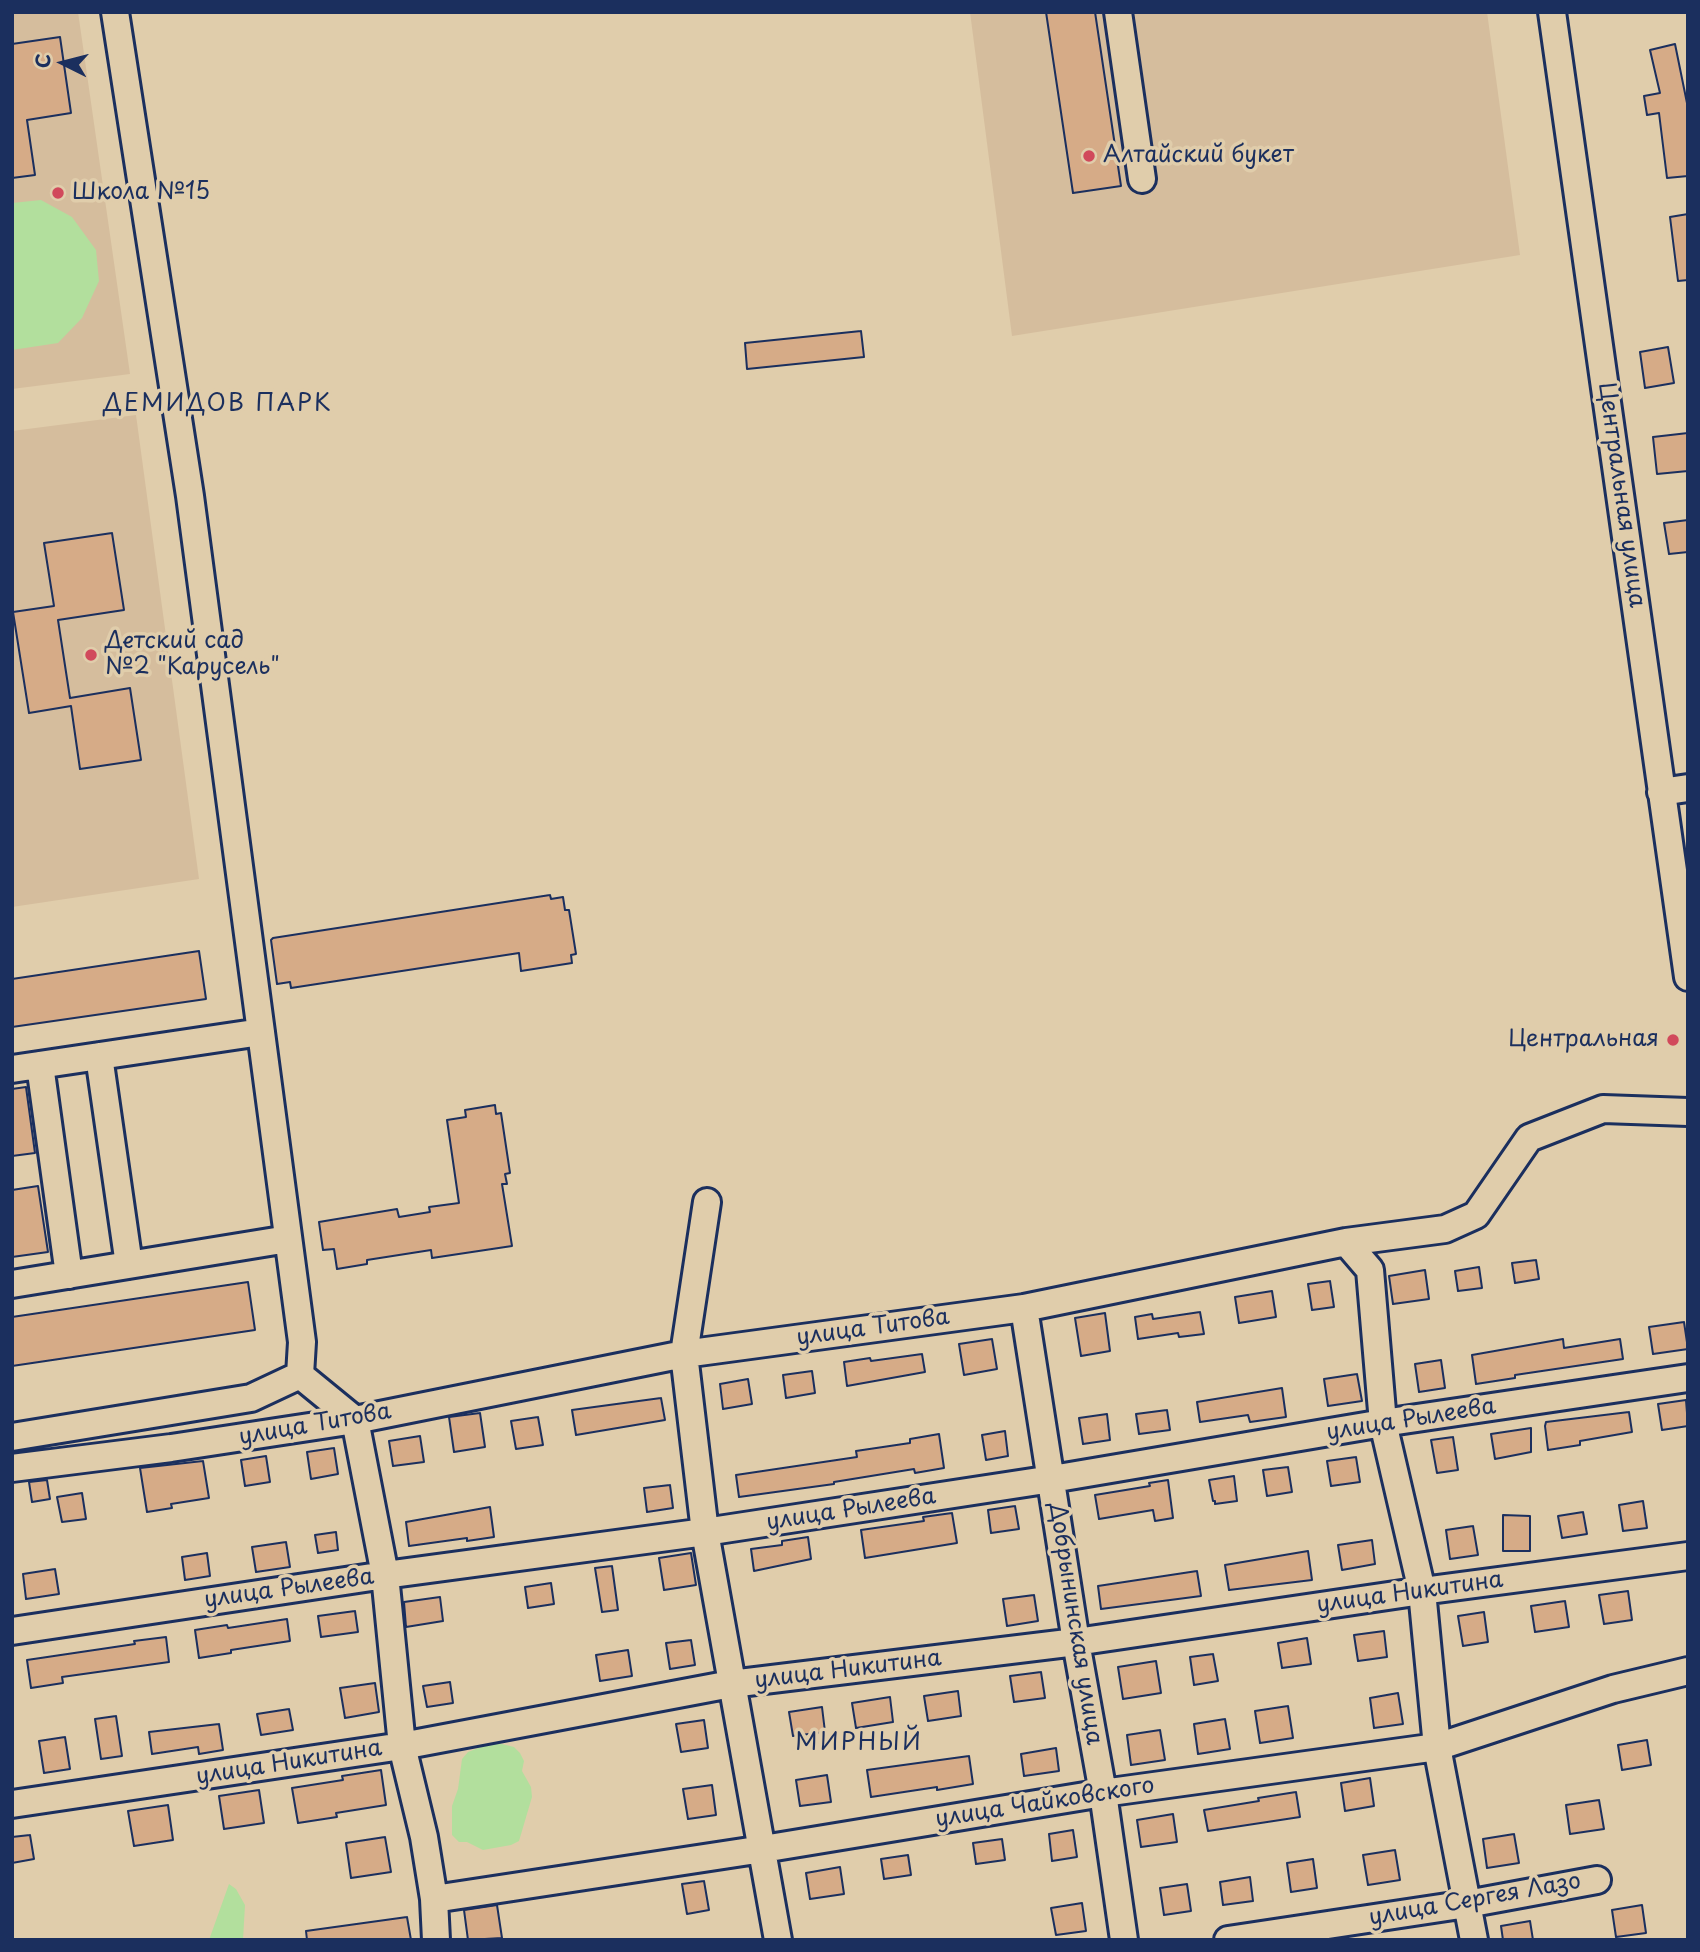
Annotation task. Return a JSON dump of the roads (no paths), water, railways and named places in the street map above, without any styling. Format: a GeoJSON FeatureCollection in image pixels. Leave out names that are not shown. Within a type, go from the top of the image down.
{"type":"FeatureCollection","features":[{"type":"Feature","properties":{"kind":"street"},"geometry":{"type":"LineString","coordinates":[[114,12],[190,496],[302,1342],[300,1375]]}},
{"type":"Feature","properties":{"kind":"street"},"geometry":{"type":"LineString","coordinates":[[1118,12],[1142,179]]}},
{"type":"Feature","properties":{"kind":"street","name":"Центральная улица"},"geometry":{"type":"LineString","coordinates":[[1552,12],[1688,977]]}},
{"type":"Feature","properties":{"kind":"street"},"geometry":{"type":"LineString","coordinates":[[1661,792],[1688,788]]}},
{"type":"Feature","properties":{"kind":"street"},"geometry":{"type":"LineString","coordinates":[[12,1069],[261,1032]]}},
{"type":"Feature","properties":{"kind":"street"},"geometry":{"type":"LineString","coordinates":[[99,1056],[129,1265]]}},
{"type":"Feature","properties":{"kind":"street"},"geometry":{"type":"LineString","coordinates":[[40,1065],[69,1275]]}},
{"type":"Feature","properties":{"kind":"street","name":"улица Титова"},"geometry":{"type":"LineString","coordinates":[[12,1468],[171,1448],[355,1420],[684,1354],[1024,1308],[1346,1242],[1445,1229],[1476,1215],[1529,1138],[1602,1109],[1688,1112]]}},
{"type":"Feature","properties":{"kind":"street"},"geometry":{"type":"LineString","coordinates":[[707,1202],[684,1354],[705,1532],[731,1684],[764,1849],[778,1940]]}},
{"type":"Feature","properties":{"kind":"street"},"geometry":{"type":"LineString","coordinates":[[12,1284],[288,1239]]}},
{"type":"Feature","properties":{"kind":"street"},"geometry":{"type":"LineString","coordinates":[[1346,1242],[1370,1269],[1383,1423],[1422,1591],[1437,1747],[1474,1940]]}},
{"type":"Feature","properties":{"kind":"street","name":"Добрынинская улица"},"geometry":{"type":"LineString","coordinates":[[1024,1308],[1076,1642],[1103,1793],[1124,1940]]}},
{"type":"Feature","properties":{"kind":"street"},"geometry":{"type":"LineString","coordinates":[[300,1375],[355,1420],[385,1575],[402,1746],[424,1837],[434,1899],[436,1940]]}},
{"type":"Feature","properties":{"kind":"street"},"geometry":{"type":"LineString","coordinates":[[12,1437],[251,1398],[300,1375]]}},
{"type":"Feature","properties":{"kind":"street","name":"улица Рылеева"},"geometry":{"type":"LineString","coordinates":[[12,1631],[385,1575],[705,1532],[1052,1479],[1383,1423],[1688,1378]]}},
{"type":"Feature","properties":{"kind":"street","name":"улица Никитина"},"geometry":{"type":"LineString","coordinates":[[12,1804],[402,1746],[731,1684],[1076,1642],[1422,1591],[1688,1556]]}},
{"type":"Feature","properties":{"kind":"street","name":"улица Чайковского"},"geometry":{"type":"LineString","coordinates":[[434,1899],[764,1849],[1103,1793],[1437,1747],[1613,1689],[1688,1671]]}},
{"type":"Feature","properties":{"kind":"street","name":"улица Сергея Лазо"},"geometry":{"type":"LineString","coordinates":[[1228,1940],[1467,1904],[1597,1880]]}},
{"type":"Feature","properties":{"kind":"place","name":"Алтайский букет"},"geometry":{"type":"Point","coordinates":[1089,156]}},
{"type":"Feature","properties":{"kind":"place","name":"Школа №15"},"geometry":{"type":"Point","coordinates":[58,193]}},
{"type":"Feature","properties":{"kind":"place","name":"Детский сад №2 \"Карусель\""},"geometry":{"type":"Point","coordinates":[91,655]}},
{"type":"Feature","properties":{"kind":"place","name":"Центральная"},"geometry":{"type":"Point","coordinates":[1673,1040]}},
{"type":"Feature","properties":{"kind":"district","name":"ДЕМИДОВ ПАРК"},"geometry":{"type":"Point","coordinates":[218,404]}},
{"type":"Feature","properties":{"kind":"district","name":"МИРНЫЙ"},"geometry":{"type":"Point","coordinates":[859,1743]}}]}
